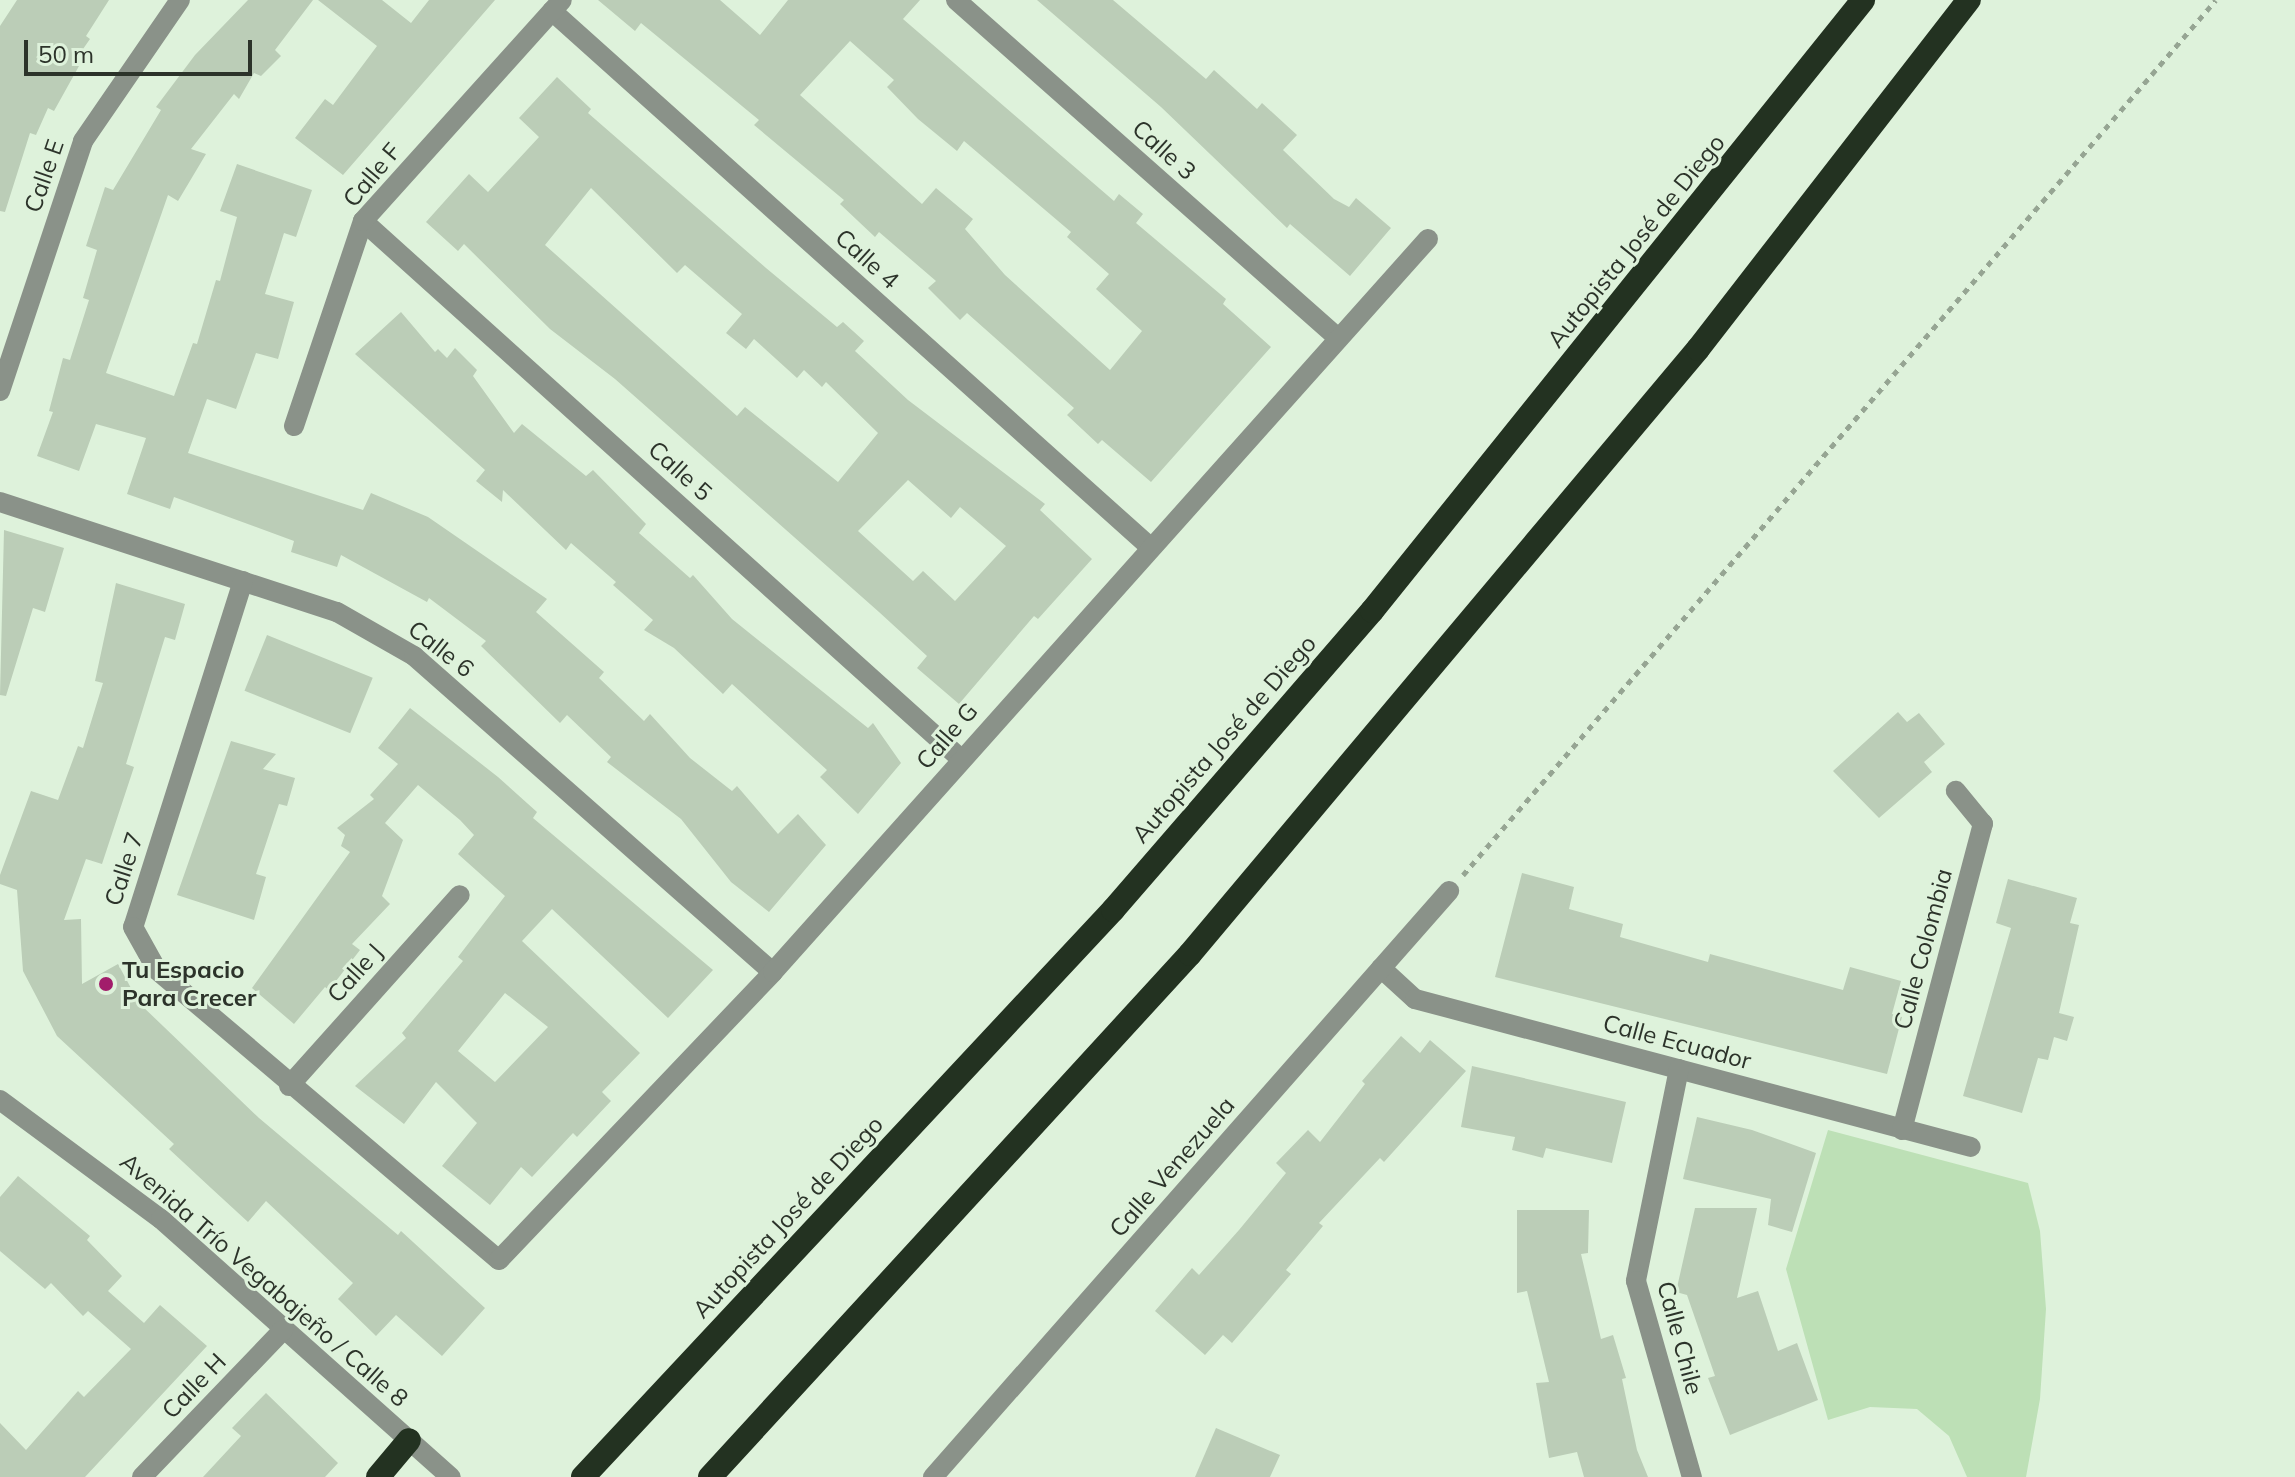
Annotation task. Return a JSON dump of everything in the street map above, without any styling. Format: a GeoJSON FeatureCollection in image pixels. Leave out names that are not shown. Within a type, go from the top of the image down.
{"type":"FeatureCollection","features":[{"type":"Feature","properties":{"kind":"highway","name":"Autopista José de Diego"},"geometry":{"type":"LineString","coordinates":[[590,1470],[1113,910],[1372,611],[1863,0]]}},
{"type":"Feature","properties":{"kind":"highway"},"geometry":{"type":"LineString","coordinates":[[710,1477],[1190,954],[1698,349],[1969,0]]}},
{"type":"Feature","properties":{"kind":"highway"},"geometry":{"type":"LineString","coordinates":[[378,1477],[409,1440]]}},
{"type":"Feature","properties":{"kind":"street","name":"Calle E"},"geometry":{"type":"LineString","coordinates":[[0,391],[83,141],[180,0]]}},
{"type":"Feature","properties":{"kind":"street","name":"Calle 3"},"geometry":{"type":"LineString","coordinates":[[956,0],[1338,338]]}},
{"type":"Feature","properties":{"kind":"street","name":"Calle F"},"geometry":{"type":"LineString","coordinates":[[294,426],[363,221],[557,6]]}},
{"type":"Feature","properties":{"kind":"street","name":"Calle 4"},"geometry":{"type":"LineString","coordinates":[[557,6],[1149,546]]}},
{"type":"Feature","properties":{"kind":"street","name":"Calle 5"},"geometry":{"type":"LineString","coordinates":[[363,221],[961,759]]}},
{"type":"Feature","properties":{"kind":"street","name":"Calle G"},"geometry":{"type":"LineString","coordinates":[[499,1260],[773,972],[1149,546],[1428,239]]}},
{"type":"Feature","properties":{"kind":"street","name":"Calle 6"},"geometry":{"type":"LineString","coordinates":[[0,502],[337,612],[414,656],[773,972]]}},
{"type":"Feature","properties":{"kind":"street","name":"Calle 7"},"geometry":{"type":"LineString","coordinates":[[243,581],[133,927],[157,970],[289,1086],[499,1260]]}},
{"type":"Feature","properties":{"kind":"street","name":"Calle Colombia"},"geometry":{"type":"LineString","coordinates":[[1902,1130],[1983,824],[1956,791]]}},
{"type":"Feature","properties":{"kind":"street","name":"Calle Venezuela"},"geometry":{"type":"LineString","coordinates":[[933,1477],[1449,891]]}},
{"type":"Feature","properties":{"kind":"street","name":"Calle J"},"geometry":{"type":"LineString","coordinates":[[289,1086],[460,895]]}},
{"type":"Feature","properties":{"kind":"street","name":"Calle Ecuador"},"geometry":{"type":"LineString","coordinates":[[1381,968],[1415,999],[1971,1147]]}},
{"type":"Feature","properties":{"kind":"street","name":"Calle Chile"},"geometry":{"type":"LineString","coordinates":[[1679,1069],[1636,1281],[1692,1477]]}},
{"type":"Feature","properties":{"kind":"street","name":"Avenida Trío Vegabajeño / Calle 8"},"geometry":{"type":"LineString","coordinates":[[0,1100],[161,1219],[451,1477]]}},
{"type":"Feature","properties":{"kind":"street","name":"Calle H"},"geometry":{"type":"LineString","coordinates":[[142,1477],[283,1330]]}},
{"type":"Feature","properties":{"kind":"path"},"geometry":{"type":"LineString","coordinates":[[1449,891],[2216,0]]}},
{"type":"Feature","properties":{"kind":"green space"},"geometry":{"type":"Polygon","coordinates":[[[1828,1130],[2028,1183],[2040,1231],[2046,1309],[2040,1399],[2026,1477],[1967,1477],[1949,1436],[1917,1409],[1870,1407],[1828,1420],[1786,1269],[1828,1130]]]}},
{"type":"Feature","properties":{"kind":"building"},"geometry":{"type":"Polygon","coordinates":[[[17,0],[109,0],[86,36],[90,39],[74,62],[79,66],[54,111],[48,108],[36,135],[30,133],[5,212],[0,211],[0,26],[17,0]]]}},
{"type":"Feature","properties":{"kind":"building"},"geometry":{"type":"Polygon","coordinates":[[[248,0],[313,0],[275,50],[281,56],[261,76],[254,73],[239,99],[234,94],[191,149],[206,154],[178,201],[168,195],[106,373],[174,396],[193,343],[197,344],[216,280],[220,281],[237,217],[220,211],[237,164],[312,190],[296,237],[284,233],[265,294],[294,302],[278,359],[256,353],[236,409],[207,399],[188,453],[363,510],[371,493],[428,517],[547,599],[536,612],[604,672],[599,678],[644,721],[650,714],[690,758],[732,791],[737,786],[778,834],[798,814],[826,845],[769,912],[731,882],[681,819],[607,762],[611,757],[567,715],[560,723],[481,646],[486,641],[429,598],[427,602],[341,555],[337,567],[291,552],[294,541],[174,497],[170,509],[127,494],[146,438],[96,424],[79,471],[37,456],[53,412],[49,411],[63,358],[70,360],[89,300],[83,298],[97,250],[86,246],[105,187],[113,190],[161,110],[156,107],[195,55],[248,0]]]}},
{"type":"Feature","properties":{"kind":"building"},"geometry":{"type":"Polygon","coordinates":[[[318,0],[382,0],[411,23],[429,0],[495,0],[343,175],[295,138],[325,99],[333,105],[377,46],[318,0]]]}},
{"type":"Feature","properties":{"kind":"building"},"geometry":{"type":"Polygon","coordinates":[[[598,0],[720,0],[760,35],[788,0],[920,0],[903,19],[1114,201],[1119,194],[1143,214],[1136,223],[1226,299],[1223,304],[1271,347],[1151,482],[1102,440],[1098,444],[1067,415],[1074,408],[967,313],[960,320],[928,288],[936,281],[879,232],[875,237],[840,204],[844,200],[754,125],[759,120],[641,23],[635,31],[598,0]],[[850,41],[800,95],[922,204],[936,188],[973,219],[965,229],[1005,275],[1110,370],[1142,331],[1096,289],[1109,274],[1067,237],[1071,232],[964,141],[957,151],[918,119],[887,87],[894,80],[850,41]]]}},
{"type":"Feature","properties":{"kind":"building"},"geometry":{"type":"Polygon","coordinates":[[[1037,0],[1113,0],[1206,79],[1214,70],[1257,109],[1262,103],[1297,135],[1283,150],[1334,199],[1349,207],[1356,198],[1391,228],[1350,276],[1290,224],[1287,228],[1161,107],[1037,0]]]}},
{"type":"Feature","properties":{"kind":"building"},"geometry":{"type":"Polygon","coordinates":[[[557,77],[591,109],[588,113],[766,268],[837,327],[843,322],[864,341],[855,351],[908,400],[1045,504],[1040,510],[1092,559],[1038,619],[1034,616],[959,704],[917,668],[927,656],[879,612],[615,379],[550,329],[464,244],[458,251],[426,222],[469,174],[488,192],[539,137],[519,118],[557,77]],[[591,188],[545,245],[737,416],[745,407],[838,482],[878,433],[826,382],[822,387],[804,370],[797,378],[754,339],[746,349],[726,333],[742,314],[685,265],[677,273],[591,188]],[[908,480],[858,531],[913,581],[923,571],[955,601],[1006,546],[960,507],[951,518],[908,480]]]}},
{"type":"Feature","properties":{"kind":"building"},"geometry":{"type":"Polygon","coordinates":[[[401,312],[435,352],[438,349],[447,358],[455,348],[477,370],[473,376],[514,433],[522,424],[586,476],[593,470],[646,524],[639,533],[690,578],[693,575],[732,619],[868,728],[873,723],[901,763],[858,814],[820,777],[827,770],[732,684],[723,694],[674,648],[644,630],[653,620],[613,585],[616,582],[571,543],[566,550],[503,490],[502,502],[476,481],[485,470],[355,354],[401,312]]]}},
{"type":"Feature","properties":{"kind":"building"},"geometry":{"type":"Polygon","coordinates":[[[4,530],[64,548],[45,612],[33,608],[6,696],[0,695],[4,530]]]}},
{"type":"Feature","properties":{"kind":"building"},"geometry":{"type":"Polygon","coordinates":[[[116,583],[185,604],[175,640],[165,637],[126,764],[134,767],[102,864],[86,859],[64,920],[81,919],[82,984],[118,964],[139,1003],[259,1118],[398,1235],[401,1231],[485,1308],[442,1356],[396,1315],[376,1336],[338,1299],[353,1283],[266,1201],[248,1222],[169,1149],[174,1144],[57,1036],[23,971],[17,890],[0,884],[0,875],[31,791],[58,800],[78,746],[83,748],[103,683],[95,681],[116,583]]]}},
{"type":"Feature","properties":{"kind":"building"},"geometry":{"type":"Polygon","coordinates":[[[267,635],[373,678],[350,733],[245,691],[267,635]]]}},
{"type":"Feature","properties":{"kind":"building"},"geometry":{"type":"Polygon","coordinates":[[[410,708],[498,777],[537,812],[533,818],[713,970],[668,1018],[552,909],[522,941],[640,1053],[602,1092],[611,1101],[577,1137],[573,1133],[532,1177],[521,1167],[490,1205],[442,1166],[477,1123],[436,1082],[404,1124],[355,1086],[406,1038],[402,1033],[463,961],[458,957],[505,896],[458,854],[474,835],[460,820],[418,785],[385,823],[403,840],[382,896],[390,904],[352,944],[360,950],[329,990],[325,987],[294,1024],[252,988],[350,852],[341,846],[345,835],[337,828],[374,799],[370,795],[398,764],[378,748],[410,708]],[[505,993],[458,1051],[495,1082],[548,1027],[505,993]]]}},
{"type":"Feature","properties":{"kind":"building"},"geometry":{"type":"Polygon","coordinates":[[[1898,712],[1907,722],[1919,713],[1945,744],[1924,762],[1932,772],[1879,818],[1833,771],[1898,712]]]}},
{"type":"Feature","properties":{"kind":"building"},"geometry":{"type":"Polygon","coordinates":[[[231,741],[276,754],[263,769],[295,778],[287,806],[279,804],[256,874],[266,877],[254,920],[177,895],[231,741]]]}},
{"type":"Feature","properties":{"kind":"building"},"geometry":{"type":"Polygon","coordinates":[[[1522,873],[1574,887],[1569,909],[1623,924],[1620,937],[1708,962],[1710,954],[1843,990],[1850,967],[1901,981],[1892,1014],[1902,1017],[1887,1074],[1495,977],[1522,873]]]}},
{"type":"Feature","properties":{"kind":"building"},"geometry":{"type":"Polygon","coordinates":[[[2008,879],[2077,898],[2070,923],[2079,925],[2059,1013],[2074,1017],[2067,1041],[2054,1037],[2048,1060],[2038,1058],[2022,1113],[1963,1096],[2011,928],[1996,923],[2008,879]]]}},
{"type":"Feature","properties":{"kind":"building"},"geometry":{"type":"Polygon","coordinates":[[[1401,1036],[1420,1053],[1430,1040],[1466,1071],[1384,1162],[1380,1158],[1319,1223],[1323,1226],[1286,1270],[1291,1274],[1232,1343],[1223,1335],[1205,1355],[1155,1311],[1192,1268],[1199,1275],[1239,1230],[1286,1173],[1276,1163],[1308,1130],[1320,1142],[1365,1084],[1362,1081],[1401,1036]]]}},
{"type":"Feature","properties":{"kind":"building"},"geometry":{"type":"Polygon","coordinates":[[[1472,1066],[1626,1102],[1612,1163],[1546,1148],[1543,1158],[1512,1150],[1515,1137],[1461,1127],[1472,1066]]]}},
{"type":"Feature","properties":{"kind":"building"},"geometry":{"type":"Polygon","coordinates":[[[1697,1117],[1752,1130],[1816,1153],[1792,1232],[1768,1225],[1771,1199],[1683,1179],[1697,1117]]]}},
{"type":"Feature","properties":{"kind":"building"},"geometry":{"type":"Polygon","coordinates":[[[18,1176],[90,1236],[87,1240],[122,1276],[108,1291],[144,1323],[160,1305],[207,1346],[85,1477],[0,1477],[0,1423],[26,1450],[78,1391],[84,1397],[131,1349],[88,1311],[83,1316],[51,1283],[45,1289],[0,1251],[0,1197],[18,1176]]]}},
{"type":"Feature","properties":{"kind":"building"},"geometry":{"type":"Polygon","coordinates":[[[1695,1208],[1757,1208],[1737,1298],[1758,1291],[1778,1351],[1797,1343],[1818,1400],[1730,1435],[1708,1378],[1715,1376],[1687,1295],[1676,1292],[1695,1208]]]}},
{"type":"Feature","properties":{"kind":"building"},"geometry":{"type":"Polygon","coordinates":[[[1517,1210],[1589,1210],[1588,1253],[1581,1254],[1601,1339],[1613,1335],[1626,1378],[1622,1379],[1637,1450],[1648,1477],[1584,1477],[1577,1452],[1549,1458],[1536,1383],[1549,1382],[1527,1291],[1517,1293],[1517,1210]]]}},
{"type":"Feature","properties":{"kind":"building"},"geometry":{"type":"Polygon","coordinates":[[[266,1393],[338,1463],[325,1477],[203,1477],[241,1436],[232,1428],[266,1393]]]}},
{"type":"Feature","properties":{"kind":"building"},"geometry":{"type":"Polygon","coordinates":[[[1216,1428],[1280,1455],[1270,1477],[1195,1477],[1216,1428]]]}},
{"type":"Feature","properties":{"kind":"place","name":"Tu Espacio Para Crecer"},"geometry":{"type":"Point","coordinates":[106,984]}}]}
